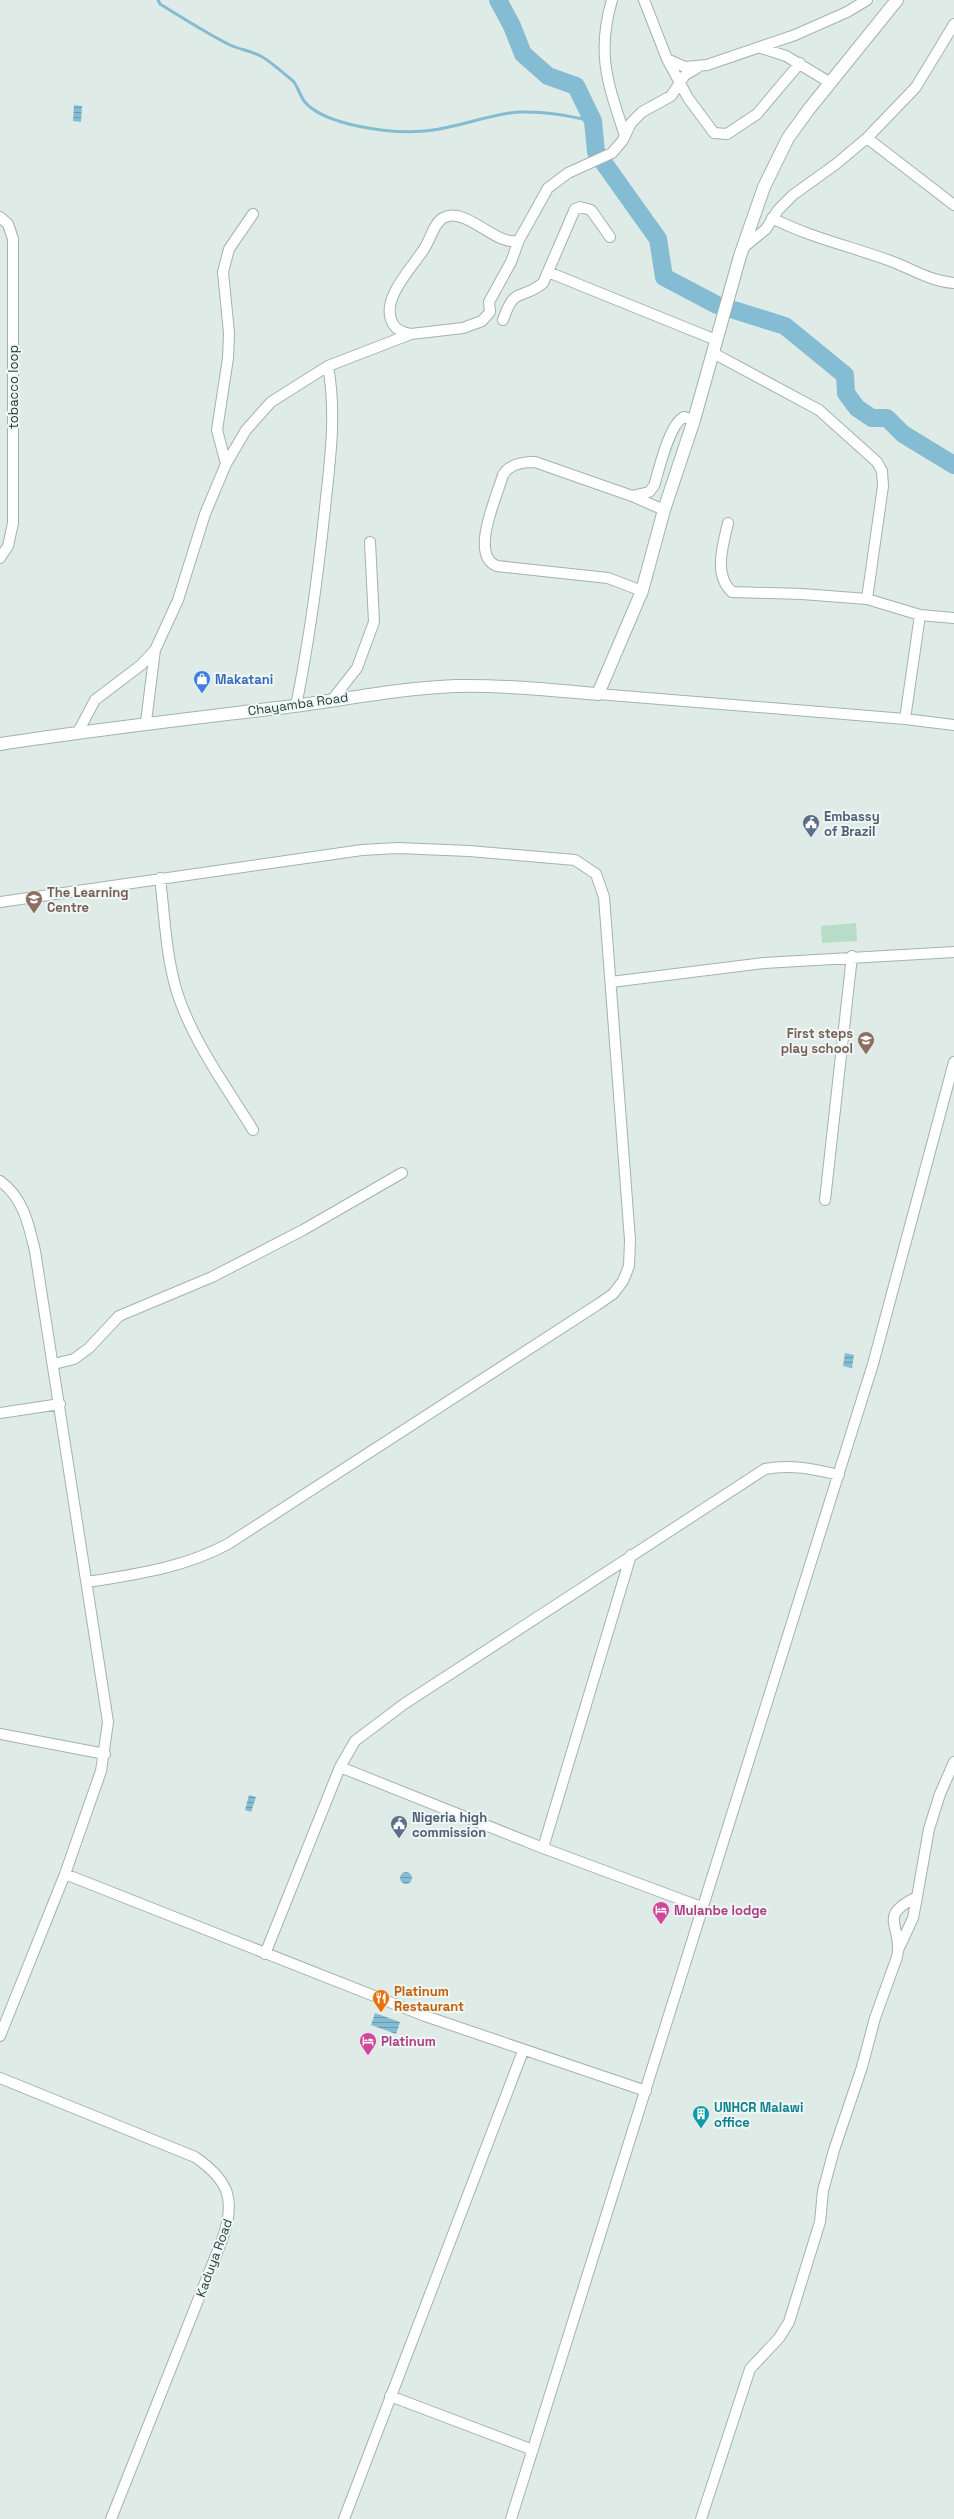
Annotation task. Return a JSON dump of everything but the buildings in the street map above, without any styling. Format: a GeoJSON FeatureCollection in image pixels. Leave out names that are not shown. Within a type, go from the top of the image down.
{"type":"FeatureCollection","features":[{"type":"Feature","properties":{"kind":"street"},"geometry":{"type":"LineString","coordinates":[[612,0],[606,22],[604,61],[608,82],[625,136]]}},
{"type":"Feature","properties":{"kind":"street"},"geometry":{"type":"LineString","coordinates":[[644,0],[668,59],[680,83],[714,133],[727,134],[757,114],[800,63]]}},
{"type":"Feature","properties":{"kind":"street"},"geometry":{"type":"LineString","coordinates":[[146,722],[155,650],[178,600],[205,514],[226,464],[246,430],[271,402],[328,366],[411,334],[463,328],[486,318],[490,312],[490,302],[511,262],[519,240],[553,183],[568,173],[612,153],[625,136],[631,123],[642,112],[671,96],[685,75],[697,68],[761,48],[825,23],[867,0]]}},
{"type":"Feature","properties":{"kind":"street"},"geometry":{"type":"LineString","coordinates":[[894,1],[828,82],[788,138],[774,163],[764,187],[744,247],[694,420],[664,510],[642,591],[598,694],[905,719],[954,725]]}},
{"type":"Feature","properties":{"kind":"street"},"geometry":{"type":"LineString","coordinates":[[744,247],[766,229],[772,218],[793,195],[836,164],[867,138],[916,87],[954,24]]}},
{"type":"Feature","properties":{"kind":"street"},"geometry":{"type":"LineString","coordinates":[[761,48],[773,50],[800,63],[828,82]]}},
{"type":"Feature","properties":{"kind":"street"},"geometry":{"type":"LineString","coordinates":[[668,59],[675,64],[697,68]]}},
{"type":"Feature","properties":{"kind":"street"},"geometry":{"type":"LineString","coordinates":[[867,138],[954,206]]}},
{"type":"Feature","properties":{"kind":"street"},"geometry":{"type":"LineString","coordinates":[[503,320],[510,301],[514,296],[536,288],[543,283],[572,214],[580,207],[591,210],[595,214],[610,237]]}},
{"type":"Feature","properties":{"kind":"street"},"geometry":{"type":"LineString","coordinates":[[226,464],[217,430],[228,358],[229,333],[223,272],[229,249],[253,214]]}},
{"type":"Feature","properties":{"kind":"street"},"geometry":{"type":"LineString","coordinates":[[411,334],[404,333],[394,325],[390,314],[391,301],[425,248],[438,222],[444,218],[455,216],[509,241],[519,240]]}},
{"type":"Feature","properties":{"kind":"street","name":"tobacco loop"},"geometry":{"type":"LineString","coordinates":[[0,217],[8,224],[12,234],[13,286],[12,523],[8,546],[0,558]]}},
{"type":"Feature","properties":{"kind":"street"},"geometry":{"type":"LineString","coordinates":[[772,218],[825,240],[888,260],[929,278],[954,283]]}},
{"type":"Feature","properties":{"kind":"street"},"geometry":{"type":"LineString","coordinates":[[548,272],[716,340]]}},
{"type":"Feature","properties":{"kind":"street"},"geometry":{"type":"LineString","coordinates":[[713,353],[819,410],[877,462],[882,471],[883,486],[867,600]]}},
{"type":"Feature","properties":{"kind":"street"},"geometry":{"type":"LineString","coordinates":[[296,706],[312,620],[327,492],[334,406],[328,366]]}},
{"type":"Feature","properties":{"kind":"street"},"geometry":{"type":"LineString","coordinates":[[632,496],[649,492],[654,486],[672,432],[679,420],[684,417],[694,420]]}},
{"type":"Feature","properties":{"kind":"street"},"geometry":{"type":"LineString","coordinates":[[642,591],[608,578],[497,566],[488,560],[483,550],[484,537],[503,475],[510,467],[535,462],[632,496],[664,510]]}},
{"type":"Feature","properties":{"kind":"street"},"geometry":{"type":"LineString","coordinates":[[728,523],[721,570],[726,586],[732,592],[802,594],[867,600],[920,615],[954,618]]}},
{"type":"Feature","properties":{"kind":"street"},"geometry":{"type":"LineString","coordinates":[[332,700],[357,668],[374,622],[370,542]]}},
{"type":"Feature","properties":{"kind":"street"},"geometry":{"type":"LineString","coordinates":[[905,719],[920,615]]}},
{"type":"Feature","properties":{"kind":"street"},"geometry":{"type":"LineString","coordinates":[[78,732],[95,700],[141,664],[155,650]]}},
{"type":"Feature","properties":{"kind":"street","name":"Chayamba Road"},"geometry":{"type":"LineString","coordinates":[[0,744],[146,722],[296,706],[376,693],[454,686],[507,687],[598,694]]}},
{"type":"Feature","properties":{"kind":"street"},"geometry":{"type":"LineString","coordinates":[[0,902],[362,850],[391,848],[469,851],[575,860],[596,874],[602,888],[608,925],[630,1240],[628,1270],[619,1288],[597,1305],[228,1544],[202,1558],[166,1569],[88,1582]]}},
{"type":"Feature","properties":{"kind":"street"},"geometry":{"type":"LineString","coordinates":[[160,878],[173,972],[179,1000],[196,1039],[253,1130]]}},
{"type":"Feature","properties":{"kind":"street"},"geometry":{"type":"LineString","coordinates":[[611,982],[716,968],[852,956],[954,952]]}},
{"type":"Feature","properties":{"kind":"street"},"geometry":{"type":"LineString","coordinates":[[825,1200],[852,956]]}},
{"type":"Feature","properties":{"kind":"street"},"geometry":{"type":"LineString","coordinates":[[511,2519],[874,1364],[954,1062]]}},
{"type":"Feature","properties":{"kind":"street"},"geometry":{"type":"LineString","coordinates":[[54,1364],[74,1359],[89,1348],[119,1316],[212,1277],[303,1230],[402,1173]]}},
{"type":"Feature","properties":{"kind":"street"},"geometry":{"type":"LineString","coordinates":[[0,1181],[8,1187],[20,1203],[29,1224],[54,1364],[108,1722],[105,1754],[101,1772],[65,1874],[2,2024],[0,2036]]}},
{"type":"Feature","properties":{"kind":"street"},"geometry":{"type":"LineString","coordinates":[[0,1413],[60,1404]]}},
{"type":"Feature","properties":{"kind":"street"},"geometry":{"type":"LineString","coordinates":[[265,1954],[340,1767],[355,1741],[404,1704],[765,1469],[782,1466],[804,1467],[839,1474]]}},
{"type":"Feature","properties":{"kind":"street"},"geometry":{"type":"LineString","coordinates":[[543,1848],[631,1555]]}},
{"type":"Feature","properties":{"kind":"street"},"geometry":{"type":"LineString","coordinates":[[0,1734],[105,1754]]}},
{"type":"Feature","properties":{"kind":"street"},"geometry":{"type":"LineString","coordinates":[[701,2519],[750,2369],[779,2338],[789,2322],[820,2222],[823,2191],[834,2150],[899,1948],[913,1918],[929,1829],[940,1794],[954,1762]]}},
{"type":"Feature","properties":{"kind":"street"},"geometry":{"type":"LineString","coordinates":[[340,1767],[543,1848],[704,1908]]}},
{"type":"Feature","properties":{"kind":"street"},"geometry":{"type":"LineString","coordinates":[[65,1874],[425,2016],[523,2051],[646,2092]]}},
{"type":"Feature","properties":{"kind":"street"},"geometry":{"type":"LineString","coordinates":[[899,1948],[893,1918],[896,1910],[902,1904],[917,1897]]}},
{"type":"Feature","properties":{"kind":"street"},"geometry":{"type":"LineString","coordinates":[[344,2519],[523,2051]]}},
{"type":"Feature","properties":{"kind":"street","name":"Kaduya Road"},"geometry":{"type":"LineString","coordinates":[[0,2078],[195,2157],[218,2176],[226,2188],[230,2200],[230,2214],[222,2240],[111,2519]]}},
{"type":"Feature","properties":{"kind":"street"},"geometry":{"type":"LineString","coordinates":[[390,2396],[533,2450]]}},
{"type":"Feature","properties":{"kind":"green space"},"geometry":{"type":"Polygon","coordinates":[[[856,923],[857,941],[822,943],[821,926],[856,923]]]}},
{"type":"Feature","properties":{"kind":"water"},"geometry":{"type":"Polygon","coordinates":[[[74,105],[82,106],[81,122],[73,121],[74,105]]]}},
{"type":"Feature","properties":{"kind":"water"},"geometry":{"type":"Polygon","coordinates":[[[845,1353],[854,1355],[852,1368],[843,1366],[845,1353]]]}},
{"type":"Feature","properties":{"kind":"water"},"geometry":{"type":"Polygon","coordinates":[[[249,1795],[256,1797],[251,1812],[245,1810],[249,1795]]]}},
{"type":"Feature","properties":{"kind":"water"},"geometry":{"type":"Polygon","coordinates":[[[406,1872],[410,1874],[412,1878],[410,1882],[406,1884],[402,1882],[400,1878],[402,1874],[406,1872]]]}},
{"type":"Feature","properties":{"kind":"water"},"geometry":{"type":"Polygon","coordinates":[[[375,2013],[400,2022],[396,2034],[371,2025],[375,2013]]]}},
{"type":"Feature","properties":{"kind":"waterway"},"geometry":{"type":"LineString","coordinates":[[158,0],[160,4],[212,36],[230,45],[266,59],[294,82],[304,101],[314,110],[327,117],[343,122],[378,129],[411,132],[436,130],[507,113],[519,112],[547,113],[593,121]]}},
{"type":"Feature","properties":{"kind":"waterway"},"geometry":{"type":"LineString","coordinates":[[498,0],[512,26],[523,54],[548,76],[576,86],[593,121],[596,152],[658,239],[664,277],[717,305]]}},
{"type":"Feature","properties":{"kind":"waterway"},"geometry":{"type":"LineString","coordinates":[[734,310],[785,326],[845,375],[846,393],[857,408],[872,418],[887,418],[903,434],[954,465]]}},
{"type":"Feature","properties":{"kind":"place","name":"Makatani"},"geometry":{"type":"Point","coordinates":[202,694]}},
{"type":"Feature","properties":{"kind":"place","name":"Embassy of Brazil"},"geometry":{"type":"Point","coordinates":[811,838]}},
{"type":"Feature","properties":{"kind":"place","name":"The Learning Centre"},"geometry":{"type":"Point","coordinates":[34,914]}},
{"type":"Feature","properties":{"kind":"place","name":"First steps play school"},"geometry":{"type":"Point","coordinates":[866,1055]}},
{"type":"Feature","properties":{"kind":"place","name":"Nigeria high commission"},"geometry":{"type":"Point","coordinates":[399,1839]}},
{"type":"Feature","properties":{"kind":"place","name":"Mulanbe lodge"},"geometry":{"type":"Point","coordinates":[661,1925]}},
{"type":"Feature","properties":{"kind":"place","name":"Platinum Restaurant"},"geometry":{"type":"Point","coordinates":[381,2013]}},
{"type":"Feature","properties":{"kind":"place","name":"Platinum"},"geometry":{"type":"Point","coordinates":[368,2056]}},
{"type":"Feature","properties":{"kind":"place","name":"UNHCR Malawi office"},"geometry":{"type":"Point","coordinates":[701,2129]}}]}
